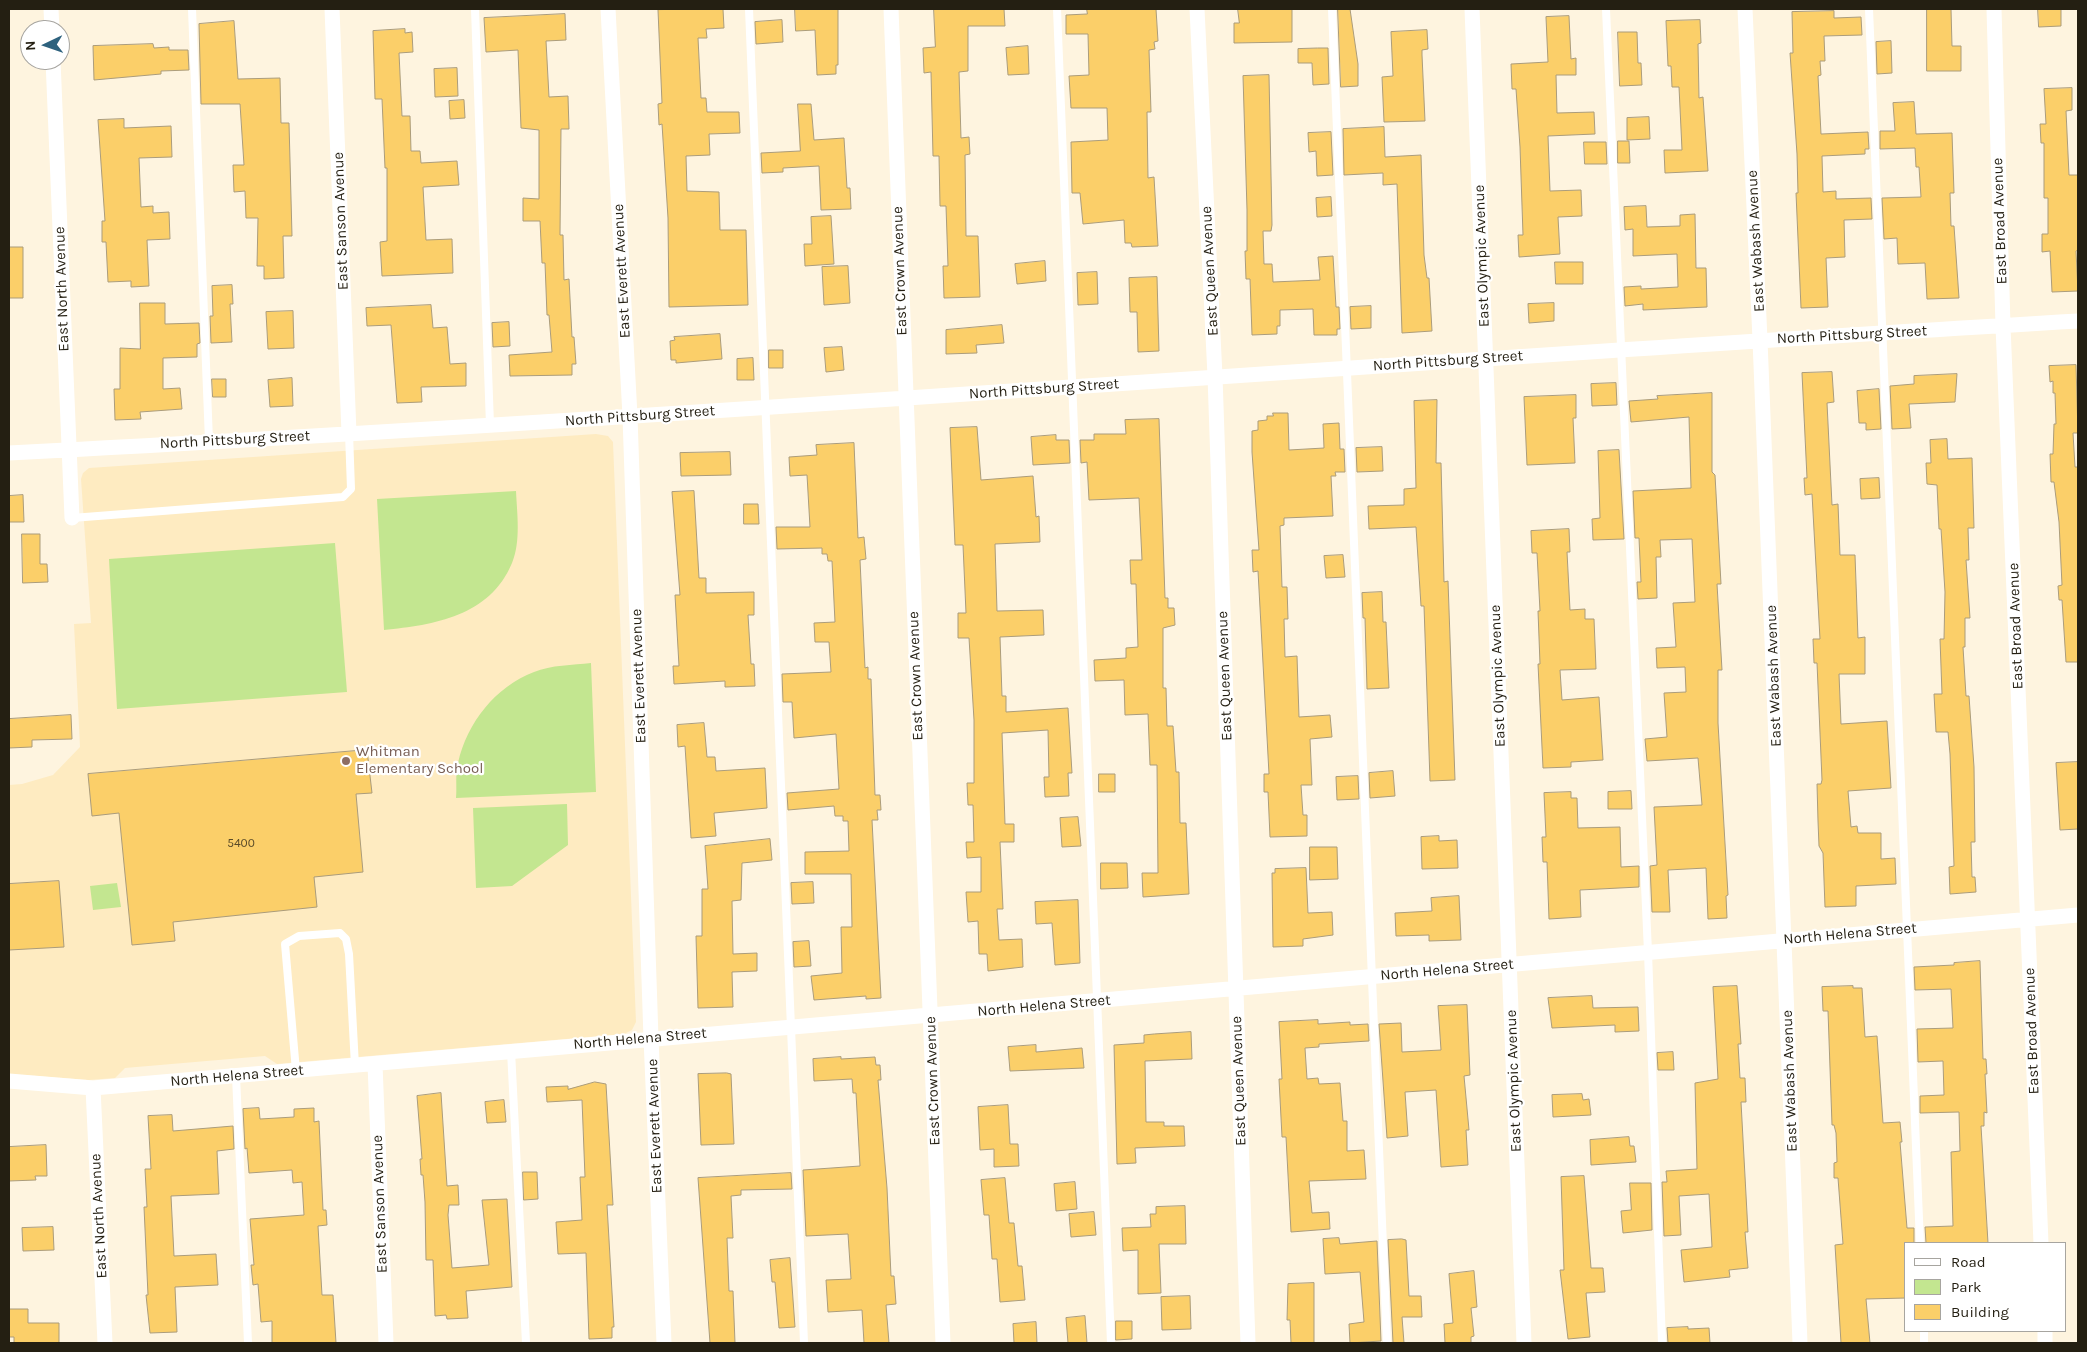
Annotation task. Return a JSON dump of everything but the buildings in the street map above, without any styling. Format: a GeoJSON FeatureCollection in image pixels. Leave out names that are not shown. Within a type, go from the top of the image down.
{"type":"FeatureCollection","features":[{"type":"Feature","properties":{"kind":"street","name":"East Sanson Avenue"},"geometry":{"type":"LineString","coordinates":[[332,9],[349,433]]}},
{"type":"Feature","properties":{"kind":"street","name":"East Everett Avenue"},"geometry":{"type":"LineString","coordinates":[[608,9],[630,416],[651,1038],[664,1343]]}},
{"type":"Feature","properties":{"kind":"street","name":"East Crown Avenue"},"geometry":{"type":"LineString","coordinates":[[891,9],[904,398],[943,1343]]}},
{"type":"Feature","properties":{"kind":"street","name":"East Queen Avenue"},"geometry":{"type":"LineString","coordinates":[[1197,9],[1215,376],[1248,1343]]}},
{"type":"Feature","properties":{"kind":"street","name":"East Olympic Avenue"},"geometry":{"type":"LineString","coordinates":[[1472,9],[1524,1343]]}},
{"type":"Feature","properties":{"kind":"street","name":"East Wabash Avenue"},"geometry":{"type":"LineString","coordinates":[[1745,9],[1800,1343]]}},
{"type":"Feature","properties":{"kind":"street","name":"East Broad Avenue"},"geometry":{"type":"LineString","coordinates":[[1994,9],[2004,326],[2041,1242]]}},
{"type":"Feature","properties":{"kind":"street","name":"East North Avenue"},"geometry":{"type":"LineString","coordinates":[[53,70],[72,518]]}},
{"type":"Feature","properties":{"kind":"street","name":"North Pittsburg Street"},"geometry":{"type":"LineString","coordinates":[[9,453],[766,408],[1486,358],[2078,321]]}},
{"type":"Feature","properties":{"kind":"street","name":"North Helena Street"},"geometry":{"type":"LineString","coordinates":[[9,1081],[93,1088],[651,1038],[931,1016],[1510,965],[1784,939],[2078,915]]}},
{"type":"Feature","properties":{"kind":"street","name":"East Sanson Avenue"},"geometry":{"type":"LineString","coordinates":[[375,1064],[386,1343]]}},
{"type":"Feature","properties":{"kind":"street","name":"East North Avenue"},"geometry":{"type":"LineString","coordinates":[[93,1088],[105,1343]]}},
{"type":"Feature","properties":{"kind":"lane"},"geometry":{"type":"LineString","coordinates":[[192,9],[209,441]]}},
{"type":"Feature","properties":{"kind":"lane"},"geometry":{"type":"LineString","coordinates":[[475,9],[490,425]]}},
{"type":"Feature","properties":{"kind":"lane"},"geometry":{"type":"LineString","coordinates":[[749,9],[789,1027],[804,1343]]}},
{"type":"Feature","properties":{"kind":"lane"},"geometry":{"type":"LineString","coordinates":[[1057,9],[1112,1343]]}},
{"type":"Feature","properties":{"kind":"lane"},"geometry":{"type":"LineString","coordinates":[[1332,9],[1387,1343]]}},
{"type":"Feature","properties":{"kind":"lane"},"geometry":{"type":"LineString","coordinates":[[1606,9],[1623,349],[1662,1343]]}},
{"type":"Feature","properties":{"kind":"lane"},"geometry":{"type":"LineString","coordinates":[[1869,9],[1920,1242]]}},
{"type":"Feature","properties":{"kind":"lane"},"geometry":{"type":"LineString","coordinates":[[72,518],[343,497],[351,489],[349,433]]}},
{"type":"Feature","properties":{"kind":"lane"},"geometry":{"type":"LineString","coordinates":[[296,1071],[285,944],[299,936],[340,933],[346,938],[349,954],[355,1066]]}},
{"type":"Feature","properties":{"kind":"lane"},"geometry":{"type":"LineString","coordinates":[[511,1051],[526,1343]]}},
{"type":"Feature","properties":{"kind":"lane"},"geometry":{"type":"LineString","coordinates":[[236,1076],[248,1343]]}},
{"type":"Feature","properties":{"kind":"shaded area","name":"Whitman Elementary School"},"geometry":{"type":"Polygon","coordinates":[[[596,434],[608,436],[613,442],[636,1022],[632,1030],[624,1034],[277,1064],[265,1056],[125,1068],[115,1078],[89,1080],[9,1074],[9,785],[22,784],[53,775],[80,747],[74,624],[91,623],[81,479],[83,473],[89,468],[596,434]]]}},
{"type":"Feature","properties":{"kind":"green space"},"geometry":{"type":"Polygon","coordinates":[[[516,491],[518,527],[515,555],[502,581],[490,595],[475,606],[441,621],[384,630],[377,499],[516,491]]]}},
{"type":"Feature","properties":{"kind":"green space"},"geometry":{"type":"Polygon","coordinates":[[[335,543],[347,692],[117,709],[109,559],[335,543]]]}},
{"type":"Feature","properties":{"kind":"green space"},"geometry":{"type":"Polygon","coordinates":[[[591,663],[596,792],[456,798],[457,767],[462,748],[476,721],[495,697],[507,687],[534,672],[555,667],[591,663]]]}},
{"type":"Feature","properties":{"kind":"green space"},"geometry":{"type":"Polygon","coordinates":[[[567,804],[568,845],[512,886],[476,888],[473,808],[567,804]]]}},
{"type":"Feature","properties":{"kind":"green space"},"geometry":{"type":"Polygon","coordinates":[[[117,883],[121,907],[93,910],[90,886],[117,883]]]}},
{"type":"Feature","properties":{"kind":"place","name":"Whitman Elementary School"},"geometry":{"type":"Point","coordinates":[346,761]}}]}
